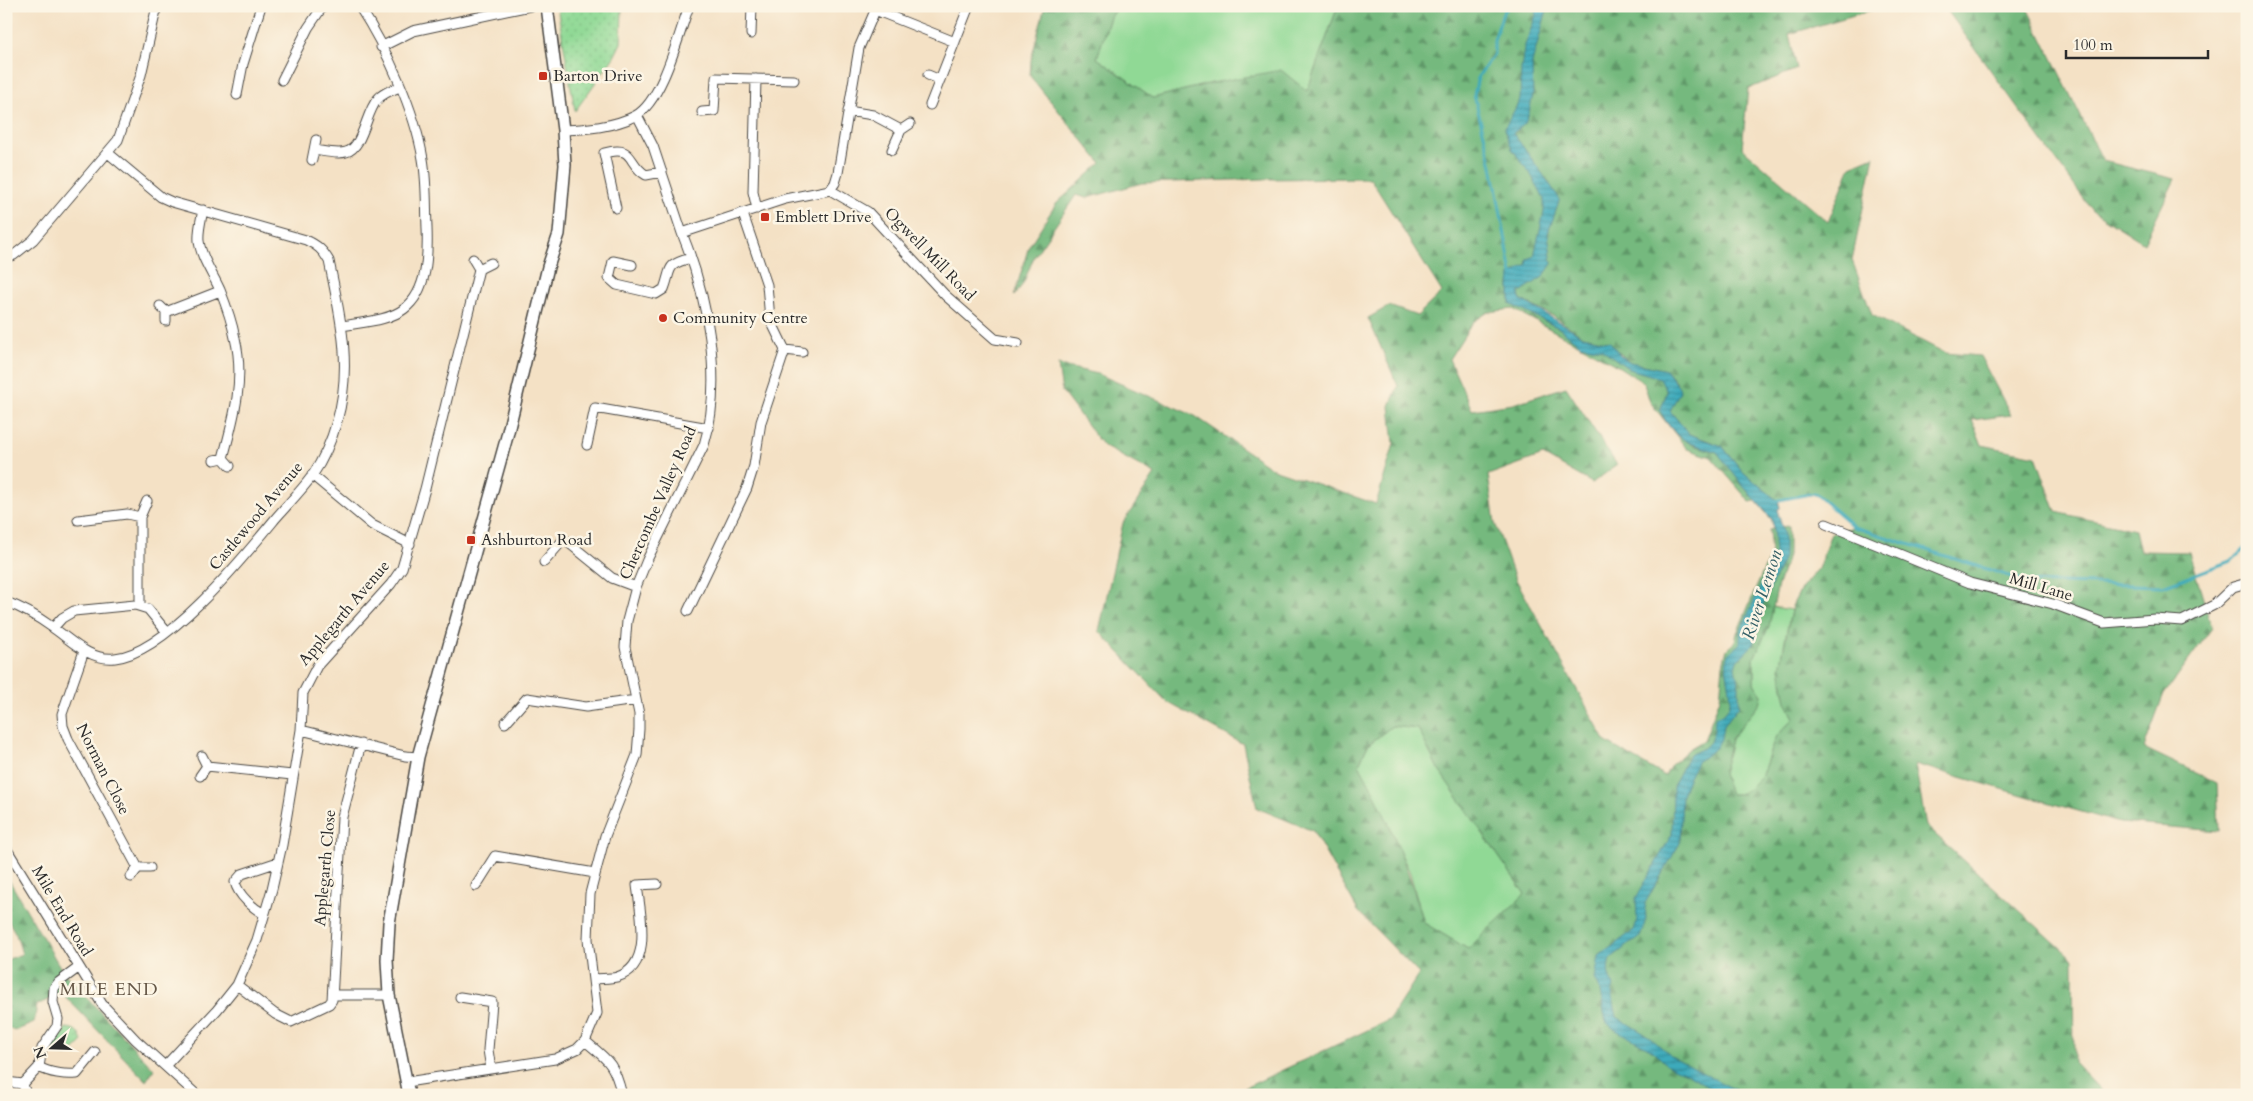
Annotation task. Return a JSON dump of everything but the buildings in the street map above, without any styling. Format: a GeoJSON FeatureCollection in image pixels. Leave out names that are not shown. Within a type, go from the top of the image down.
{"type":"FeatureCollection","features":[{"type":"Feature","properties":{"kind":"main road"},"geometry":{"type":"LineString","coordinates":[[409,1095],[389,994],[387,960],[389,924],[418,757],[506,440],[548,267],[559,234],[565,165],[563,130],[547,6]]}},
{"type":"Feature","properties":{"kind":"street"},"geometry":{"type":"LineString","coordinates":[[6,258],[14,255],[33,240],[118,140],[141,75],[157,6]]}},
{"type":"Feature","properties":{"kind":"street"},"geometry":{"type":"LineString","coordinates":[[237,95],[243,64],[261,6]]}},
{"type":"Feature","properties":{"kind":"street"},"geometry":{"type":"LineString","coordinates":[[282,80],[308,28],[324,6]]}},
{"type":"Feature","properties":{"kind":"street"},"geometry":{"type":"LineString","coordinates":[[343,326],[380,319],[405,309],[413,300],[424,274],[428,239],[426,175],[418,136],[400,87],[359,6]]}},
{"type":"Feature","properties":{"kind":"street"},"geometry":{"type":"LineString","coordinates":[[381,47],[413,31],[530,6]]}},
{"type":"Feature","properties":{"kind":"street"},"geometry":{"type":"LineString","coordinates":[[563,130],[602,126],[637,115],[655,94],[667,73],[689,6]]}},
{"type":"Feature","properties":{"kind":"street"},"geometry":{"type":"LineString","coordinates":[[750,34],[752,6]]}},
{"type":"Feature","properties":{"kind":"street"},"geometry":{"type":"LineString","coordinates":[[930,105],[969,6]]}},
{"type":"Feature","properties":{"kind":"street"},"geometry":{"type":"LineString","coordinates":[[637,115],[653,146],[682,233],[785,199],[830,190],[835,183],[838,173],[859,48],[876,8],[955,42]]}},
{"type":"Feature","properties":{"kind":"street"},"geometry":{"type":"LineString","coordinates":[[928,75],[940,80]]}},
{"type":"Feature","properties":{"kind":"street"},"geometry":{"type":"LineString","coordinates":[[702,112],[714,110],[716,78],[794,80]]}},
{"type":"Feature","properties":{"kind":"street"},"geometry":{"type":"LineString","coordinates":[[756,79],[753,192],[757,209]]}},
{"type":"Feature","properties":{"kind":"street"},"geometry":{"type":"LineString","coordinates":[[314,150],[346,152],[353,148],[360,138],[376,100],[384,93],[400,87]]}},
{"type":"Feature","properties":{"kind":"street"},"geometry":{"type":"LineString","coordinates":[[848,111],[873,115],[901,130]]}},
{"type":"Feature","properties":{"kind":"street"},"geometry":{"type":"LineString","coordinates":[[892,150],[901,130],[910,124]]}},
{"type":"Feature","properties":{"kind":"street"},"geometry":{"type":"LineString","coordinates":[[312,160],[316,140]]}},
{"type":"Feature","properties":{"kind":"street"},"geometry":{"type":"LineString","coordinates":[[616,208],[604,153],[620,150],[628,154],[640,171],[646,175],[662,172]]}},
{"type":"Feature","properties":{"kind":"street","name":"Castlewood Avenue"},"geometry":{"type":"LineString","coordinates":[[6,602],[24,609],[84,651],[99,657],[114,659],[134,654],[160,638],[202,602],[248,552],[312,475],[329,443],[337,422],[345,368],[343,326],[329,261],[324,252],[316,244],[161,196],[108,153]]}},
{"type":"Feature","properties":{"kind":"street","name":"Ogwell Mill Road"},"geometry":{"type":"LineString","coordinates":[[830,190],[868,212],[945,295],[995,339],[1018,343]]}},
{"type":"Feature","properties":{"kind":"street"},"geometry":{"type":"LineString","coordinates":[[203,210],[200,229],[201,246],[220,291],[236,338],[240,365],[240,388],[218,459],[230,466]]}},
{"type":"Feature","properties":{"kind":"street"},"geometry":{"type":"LineString","coordinates":[[688,611],[747,488],[754,466],[761,422],[785,350],[770,319],[767,285],[743,214]]}},
{"type":"Feature","properties":{"kind":"street","name":"Chercombe Valley Road"},"geometry":{"type":"LineString","coordinates":[[585,1041],[597,1013],[588,939],[590,894],[605,836],[637,755],[640,730],[625,647],[627,621],[636,586],[695,466],[709,428],[713,400],[711,349],[700,293],[682,233]]}},
{"type":"Feature","properties":{"kind":"street"},"geometry":{"type":"LineString","coordinates":[[632,265],[613,261],[610,278],[612,282],[656,294],[664,289],[668,270],[672,264],[690,258]]}},
{"type":"Feature","properties":{"kind":"street"},"geometry":{"type":"LineString","coordinates":[[473,259],[479,269],[491,263]]}},
{"type":"Feature","properties":{"kind":"street","name":"Applegarth Avenue"},"geometry":{"type":"LineString","coordinates":[[166,1065],[217,1010],[237,985],[258,940],[278,862],[300,730],[303,693],[310,677],[335,644],[391,584],[402,568],[410,544],[479,269]]}},
{"type":"Feature","properties":{"kind":"street"},"geometry":{"type":"LineString","coordinates":[[164,313],[220,291]]}},
{"type":"Feature","properties":{"kind":"street"},"geometry":{"type":"LineString","coordinates":[[785,350],[802,352]]}},
{"type":"Feature","properties":{"kind":"street"},"geometry":{"type":"LineString","coordinates":[[587,445],[595,408],[709,428]]}},
{"type":"Feature","properties":{"kind":"street"},"geometry":{"type":"LineString","coordinates":[[312,475],[372,525],[410,544]]}},
{"type":"Feature","properties":{"kind":"street"},"geometry":{"type":"LineString","coordinates":[[140,605],[140,517],[148,501]]}},
{"type":"Feature","properties":{"kind":"street"},"geometry":{"type":"LineString","coordinates":[[78,520],[127,514],[140,517]]}},
{"type":"Feature","properties":{"kind":"street","name":"Mill Lane"},"geometry":{"type":"LineString","coordinates":[[1826,524],[1970,583],[2053,604],[2104,623],[2155,619],[2182,621],[2214,604],[2233,587],[2247,584]]}},
{"type":"Feature","properties":{"kind":"street"},"geometry":{"type":"LineString","coordinates":[[544,562],[564,540],[612,578],[636,586]]}},
{"type":"Feature","properties":{"kind":"street"},"geometry":{"type":"LineString","coordinates":[[53,628],[62,618],[74,611],[140,605],[148,609],[166,631]]}},
{"type":"Feature","properties":{"kind":"street","name":"Norman Close"},"geometry":{"type":"LineString","coordinates":[[84,651],[62,714],[63,726],[68,740],[138,868]]}},
{"type":"Feature","properties":{"kind":"street"},"geometry":{"type":"LineString","coordinates":[[505,723],[527,698],[586,707],[636,700]]}},
{"type":"Feature","properties":{"kind":"street"},"geometry":{"type":"LineString","coordinates":[[300,730],[405,756],[418,757]]}},
{"type":"Feature","properties":{"kind":"street","name":"Applegarth Close"},"geometry":{"type":"LineString","coordinates":[[333,996],[342,817],[361,744]]}},
{"type":"Feature","properties":{"kind":"street"},"geometry":{"type":"LineString","coordinates":[[202,756],[207,766]]}},
{"type":"Feature","properties":{"kind":"street"},"geometry":{"type":"LineString","coordinates":[[207,766],[292,775]]}},
{"type":"Feature","properties":{"kind":"street"},"geometry":{"type":"LineString","coordinates":[[200,776],[207,766]]}},
{"type":"Feature","properties":{"kind":"street","name":"Mile End Road"},"geometry":{"type":"LineString","coordinates":[[6,848],[78,968],[112,1016],[197,1095]]}},
{"type":"Feature","properties":{"kind":"street"},"geometry":{"type":"LineString","coordinates":[[476,886],[494,856],[595,872]]}},
{"type":"Feature","properties":{"kind":"street"},"geometry":{"type":"LineString","coordinates":[[264,914],[256,910],[243,896],[236,888],[235,882],[242,874],[278,862]]}},
{"type":"Feature","properties":{"kind":"street"},"geometry":{"type":"LineString","coordinates":[[131,877],[138,868],[150,868]]}},
{"type":"Feature","properties":{"kind":"street"},"geometry":{"type":"LineString","coordinates":[[594,979],[618,976],[638,960],[642,933],[637,885],[656,884]]}},
{"type":"Feature","properties":{"kind":"street"},"geometry":{"type":"LineString","coordinates":[[23,1084],[38,1067],[42,1048],[57,1026],[58,1019],[53,1002],[54,988],[78,968]]}},
{"type":"Feature","properties":{"kind":"street"},"geometry":{"type":"LineString","coordinates":[[237,985],[275,1014],[290,1022],[329,1004],[333,996],[389,994]]}},
{"type":"Feature","properties":{"kind":"street"},"geometry":{"type":"LineString","coordinates":[[460,996],[492,1002],[488,1050],[491,1069]]}},
{"type":"Feature","properties":{"kind":"street"},"geometry":{"type":"LineString","coordinates":[[406,1082],[555,1059],[577,1049],[585,1041],[607,1058],[619,1081],[622,1095]]}},
{"type":"Feature","properties":{"kind":"street"},"geometry":{"type":"LineString","coordinates":[[38,1067],[70,1075],[77,1074],[95,1052]]}},
{"type":"Feature","properties":{"kind":"street"},"geometry":{"type":"LineString","coordinates":[[6,1082],[23,1084]]}},
{"type":"Feature","properties":{"kind":"street"},"geometry":{"type":"LineString","coordinates":[[23,1084],[26,1095]]}},
{"type":"Feature","properties":{"kind":"green space"},"geometry":{"type":"Polygon","coordinates":[[[557,6],[622,6],[621,43],[614,57],[575,111],[557,6]]]}},
{"type":"Feature","properties":{"kind":"green space"},"geometry":{"type":"Polygon","coordinates":[[[1045,6],[1118,6],[1110,17],[1097,58],[1153,98],[1212,83],[1281,70],[1307,91],[1338,6],[1885,6],[1789,34],[1797,69],[1748,89],[1742,148],[1828,222],[1851,166],[1874,156],[1852,260],[1872,315],[1945,353],[1980,356],[2011,415],[1972,420],[1982,445],[2036,456],[2056,512],[2135,530],[2140,551],[2189,552],[2212,628],[2163,696],[2144,748],[2217,783],[2219,831],[2120,823],[1915,764],[1926,826],[2073,959],[2074,1062],[2105,1095],[1235,1095],[1236,1092],[1389,1020],[1419,974],[1358,911],[1313,831],[1257,808],[1243,744],[1167,702],[1099,631],[1123,523],[1155,474],[1103,446],[1062,392],[1058,365],[1098,374],[1195,416],[1273,469],[1376,504],[1394,444],[1390,406],[1398,386],[1368,318],[1389,306],[1417,316],[1442,292],[1370,178],[1142,183],[1087,198],[1076,195],[1034,257],[1023,284],[1014,296],[1029,246],[1056,204],[1101,163],[1030,76],[1031,60],[1045,6]],[[1510,275],[1510,304],[1559,328],[1581,345],[1602,349],[1657,376],[1663,382],[1667,392],[1662,405],[1662,415],[1678,436],[1693,445],[1717,452],[1767,514],[1772,519],[1777,510],[1781,527],[1788,526],[1788,555],[1778,585],[1769,626],[1754,658],[1754,683],[1762,696],[1760,703],[1731,739],[1723,774],[1730,794],[1743,794],[1762,775],[1775,738],[1794,718],[1786,702],[1780,668],[1792,606],[1802,587],[1818,569],[1831,533],[1854,527],[1815,494],[1778,500],[1780,508],[1778,501],[1743,472],[1722,446],[1689,434],[1670,411],[1677,383],[1666,370],[1630,362],[1606,341],[1583,336],[1553,316],[1523,301],[1520,299],[1514,275],[1510,275]],[[1513,309],[1488,312],[1473,322],[1449,359],[1472,410],[1513,404],[1566,387],[1617,465],[1592,483],[1543,455],[1488,475],[1495,523],[1514,576],[1606,742],[1665,776],[1671,765],[1689,749],[1704,740],[1720,698],[1723,665],[1727,649],[1735,642],[1737,633],[1771,553],[1769,530],[1773,529],[1772,520],[1756,501],[1750,502],[1711,457],[1687,449],[1650,402],[1644,383],[1613,363],[1513,309]],[[1392,726],[1368,745],[1359,764],[1379,802],[1396,841],[1424,923],[1468,949],[1525,894],[1438,769],[1418,729],[1392,726]]]}},
{"type":"Feature","properties":{"kind":"green space"},"geometry":{"type":"Polygon","coordinates":[[[1118,6],[1338,6],[1307,91],[1212,83],[1153,98],[1097,58],[1110,17],[1118,6]]]}},
{"type":"Feature","properties":{"kind":"green space"},"geometry":{"type":"Polygon","coordinates":[[[1944,6],[2026,6],[2103,161],[2175,179],[2144,243],[2092,210],[1944,6]]]}},
{"type":"Feature","properties":{"kind":"green space"},"geometry":{"type":"Polygon","coordinates":[[[1773,607],[1791,610],[1783,652],[1782,677],[1788,704],[1794,718],[1775,738],[1762,775],[1743,794],[1730,794],[1723,774],[1731,739],[1760,703],[1762,695],[1754,683],[1754,658],[1769,626],[1773,607]]]}},
{"type":"Feature","properties":{"kind":"green space"},"geometry":{"type":"Polygon","coordinates":[[[1392,726],[1419,729],[1438,769],[1525,894],[1468,949],[1424,923],[1410,873],[1359,764],[1368,745],[1392,726]]]}},
{"type":"Feature","properties":{"kind":"green space"},"geometry":{"type":"Polygon","coordinates":[[[6,875],[63,972],[154,1069],[146,1081],[62,993],[37,1005],[34,1023],[17,1030],[6,1029],[6,960],[22,954],[16,934],[6,917],[8,902],[6,875]]]}},
{"type":"Feature","properties":{"kind":"green space"},"geometry":{"type":"Polygon","coordinates":[[[66,1028],[77,1032],[82,1042],[67,1056],[55,1054],[52,1049],[66,1028]]]}},
{"type":"Feature","properties":{"kind":"water","name":"River Lemon"},"geometry":{"type":"Polygon","coordinates":[[[1537,6],[1548,6],[1532,63],[1533,95],[1525,124],[1513,133],[1559,198],[1559,202],[1548,233],[1552,264],[1543,277],[1519,293],[1520,299],[1583,336],[1610,342],[1621,356],[1630,362],[1666,370],[1680,391],[1670,411],[1689,434],[1722,446],[1743,472],[1778,501],[1780,508],[1777,510],[1784,533],[1784,557],[1761,609],[1753,645],[1737,661],[1735,667],[1739,686],[1739,706],[1723,726],[1721,739],[1716,748],[1697,762],[1687,781],[1682,795],[1680,843],[1645,903],[1646,919],[1641,935],[1610,959],[1609,967],[1609,976],[1614,986],[1612,993],[1617,1017],[1650,1037],[1671,1056],[1745,1095],[1721,1095],[1688,1074],[1667,1065],[1652,1050],[1614,1029],[1606,1022],[1599,987],[1595,979],[1599,956],[1634,930],[1637,921],[1636,898],[1672,834],[1673,786],[1689,755],[1704,748],[1710,742],[1714,731],[1715,718],[1723,714],[1729,706],[1730,691],[1727,661],[1730,652],[1740,643],[1740,632],[1775,553],[1772,519],[1717,452],[1690,443],[1678,436],[1667,423],[1660,411],[1667,392],[1660,378],[1629,369],[1602,349],[1581,345],[1559,328],[1510,304],[1510,275],[1527,265],[1528,259],[1534,256],[1544,212],[1544,199],[1530,173],[1512,149],[1504,129],[1520,100],[1524,48],[1535,18],[1537,6]]]}},
{"type":"Feature","properties":{"kind":"waterway"},"geometry":{"type":"LineString","coordinates":[[1509,6],[1503,13],[1494,40],[1494,54],[1478,77],[1474,95],[1492,166],[1512,274]]}},
{"type":"Feature","properties":{"kind":"waterway"},"geometry":{"type":"LineString","coordinates":[[1774,501],[1815,493],[1854,527],[2028,582],[2163,586],[2231,561],[2247,547]]}},
{"type":"Feature","properties":{"kind":"place","name":"Barton Drive"},"geometry":{"type":"Point","coordinates":[543,76]}},
{"type":"Feature","properties":{"kind":"place","name":"Emblett Drive"},"geometry":{"type":"Point","coordinates":[765,217]}},
{"type":"Feature","properties":{"kind":"place","name":"Community Centre"},"geometry":{"type":"Point","coordinates":[663,318]}},
{"type":"Feature","properties":{"kind":"place","name":"Ashburton Road"},"geometry":{"type":"Point","coordinates":[471,540]}},
{"type":"Feature","properties":{"kind":"district","name":"MILE END"},"geometry":{"type":"Point","coordinates":[109,989]}}]}
